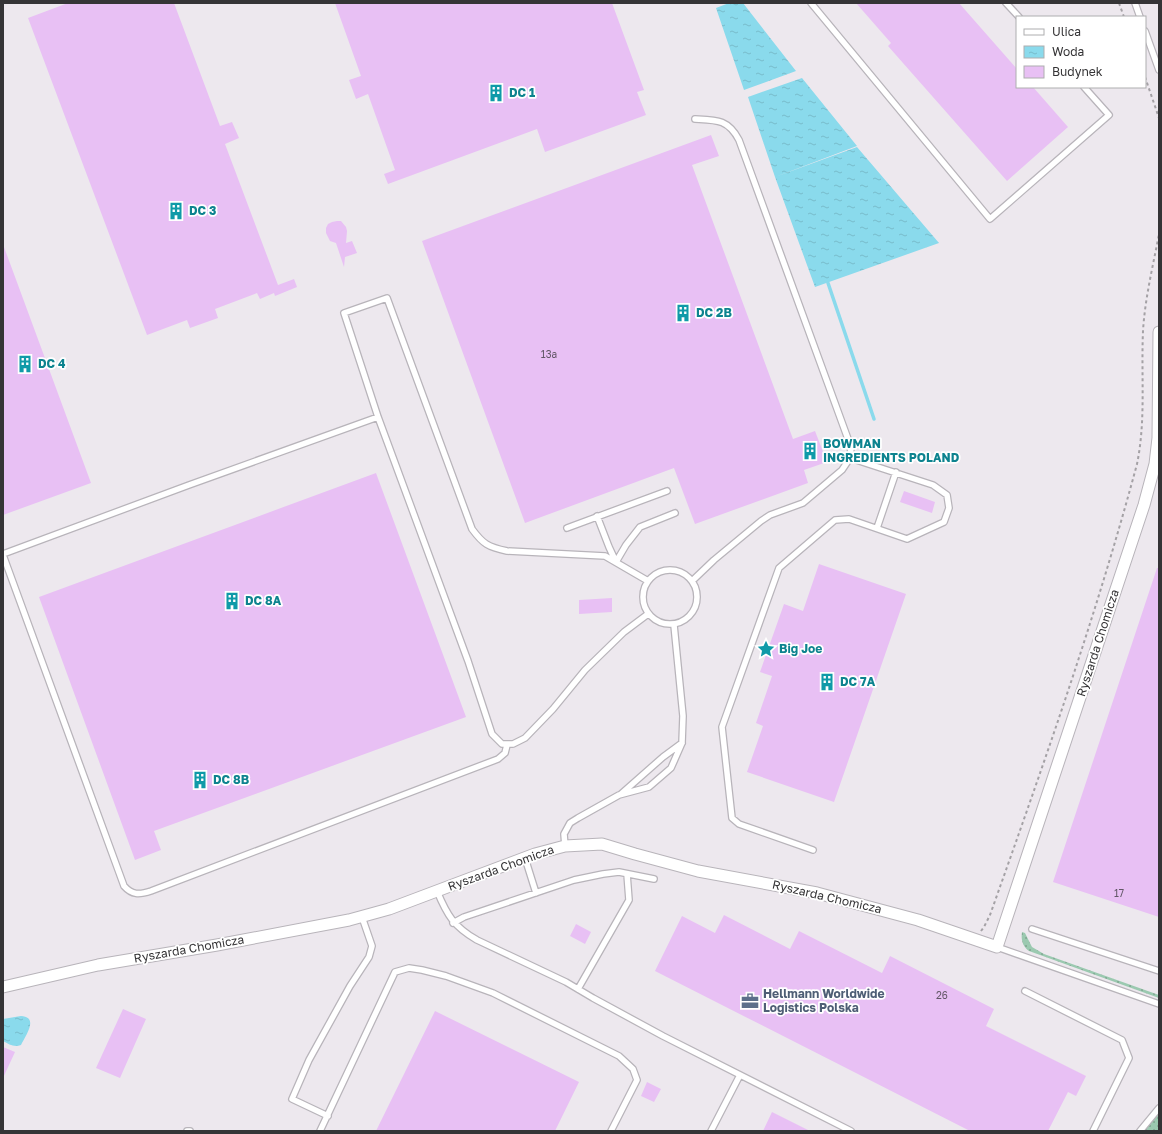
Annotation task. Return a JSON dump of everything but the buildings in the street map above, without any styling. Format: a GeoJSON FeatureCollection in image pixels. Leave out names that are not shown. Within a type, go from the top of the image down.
{"type":"FeatureCollection","features":[{"type":"Feature","properties":{"kind":"street","name":"Ryszarda Chomicza"},"geometry":{"type":"LineString","coordinates":[[3,987],[98,965],[217,945],[362,917],[525,858],[566,846],[602,844],[698,871],[817,893],[918,920],[997,948],[1157,464],[1159,332]]}},
{"type":"Feature","properties":{"kind":"lane"},"geometry":{"type":"LineString","coordinates":[[811,3],[990,220],[1110,115],[1085,88]]}},
{"type":"Feature","properties":{"kind":"lane"},"geometry":{"type":"LineString","coordinates":[[1006,3],[1018,16]]}},
{"type":"Feature","properties":{"kind":"lane"},"geometry":{"type":"LineString","coordinates":[[1135,3],[1140,16]]}},
{"type":"Feature","properties":{"kind":"lane"},"geometry":{"type":"LineString","coordinates":[[1146,34],[1159,70]]}},
{"type":"Feature","properties":{"kind":"lane"},"geometry":{"type":"LineString","coordinates":[[692,580],[761,521],[770,515],[803,503],[842,470],[850,458],[848,439],[739,140],[727,124],[720,121],[695,119]]}},
{"type":"Feature","properties":{"kind":"lane"},"geometry":{"type":"LineString","coordinates":[[648,581],[605,556],[507,551],[492,548],[482,542],[472,529],[387,298],[344,314],[378,417],[466,653],[492,734],[502,744],[513,744],[525,738],[553,709],[586,670],[624,632],[648,614]]}},
{"type":"Feature","properties":{"kind":"lane"},"geometry":{"type":"LineString","coordinates":[[378,417],[196,482],[3,555],[124,886],[130,892],[140,895],[151,892],[498,759],[505,753],[507,745]]}},
{"type":"Feature","properties":{"kind":"lane"},"geometry":{"type":"LineString","coordinates":[[813,850],[739,824],[732,818],[722,727],[779,568],[835,520],[849,519],[907,539],[944,522],[949,508],[947,495],[933,484],[850,458]]}},
{"type":"Feature","properties":{"kind":"lane"},"geometry":{"type":"LineString","coordinates":[[877,528],[896,472]]}},
{"type":"Feature","properties":{"kind":"lane"},"geometry":{"type":"LineString","coordinates":[[567,528],[667,491]]}},
{"type":"Feature","properties":{"kind":"lane"},"geometry":{"type":"LineString","coordinates":[[616,562],[626,545],[640,527],[675,513]]}},
{"type":"Feature","properties":{"kind":"lane"},"geometry":{"type":"LineString","coordinates":[[597,516],[616,562]]}},
{"type":"Feature","properties":{"kind":"lane"},"geometry":{"type":"LineString","coordinates":[[672,570],[681,572],[692,580],[697,593],[697,602],[689,618],[674,625],[663,624],[648,614],[644,607],[642,598],[648,581],[654,575],[663,571],[672,570]]}},
{"type":"Feature","properties":{"kind":"lane"},"geometry":{"type":"LineString","coordinates":[[619,795],[649,787],[671,768],[682,743],[683,716],[674,625]]}},
{"type":"Feature","properties":{"kind":"lane"},"geometry":{"type":"LineString","coordinates":[[566,846],[564,834],[570,823],[619,795],[662,757],[682,743]]}},
{"type":"Feature","properties":{"kind":"lane"},"geometry":{"type":"LineString","coordinates":[[525,858],[536,893]]}},
{"type":"Feature","properties":{"kind":"lane"},"geometry":{"type":"LineString","coordinates":[[453,923],[464,917],[574,880],[619,872],[654,880]]}},
{"type":"Feature","properties":{"kind":"lane"},"geometry":{"type":"LineString","coordinates":[[578,989],[629,900],[627,874]]}},
{"type":"Feature","properties":{"kind":"lane"},"geometry":{"type":"LineString","coordinates":[[437,891],[444,908],[453,923],[465,934],[566,982],[663,1036],[851,1131]]}},
{"type":"Feature","properties":{"kind":"lane"},"geometry":{"type":"LineString","coordinates":[[328,1116],[292,1099],[313,1054],[350,986],[369,958],[372,946],[362,917]]}},
{"type":"Feature","properties":{"kind":"lane"},"geometry":{"type":"LineString","coordinates":[[1032,928],[1159,971]]}},
{"type":"Feature","properties":{"kind":"lane","name":"Ryszarda Chomicza"},"geometry":{"type":"LineString","coordinates":[[997,948],[1159,1004]]}},
{"type":"Feature","properties":{"kind":"lane"},"geometry":{"type":"LineString","coordinates":[[320,1131],[396,972],[409,968],[446,976],[493,993],[619,1056],[633,1069],[637,1080],[611,1131]]}},
{"type":"Feature","properties":{"kind":"lane"},"geometry":{"type":"LineString","coordinates":[[1025,991],[1122,1040],[1129,1058],[1093,1131]]}},
{"type":"Feature","properties":{"kind":"lane"},"geometry":{"type":"LineString","coordinates":[[711,1131],[740,1075]]}},
{"type":"Feature","properties":{"kind":"lane"},"geometry":{"type":"LineString","coordinates":[[1140,1131],[1159,1108]]}},
{"type":"Feature","properties":{"kind":"path"},"geometry":{"type":"LineString","coordinates":[[1119,3],[1124,16]]}},
{"type":"Feature","properties":{"kind":"path"},"geometry":{"type":"LineString","coordinates":[[1146,80],[1159,118]]}},
{"type":"Feature","properties":{"kind":"path"},"geometry":{"type":"LineString","coordinates":[[975,940],[990,915],[1033,794],[1091,618],[1137,464],[1143,419],[1143,328],[1159,234]]}},
{"type":"Feature","properties":{"kind":"green space"},"geometry":{"type":"Polygon","coordinates":[[[1022,932],[1025,933],[1032,947],[1044,954],[1159,995],[1159,998],[1029,951],[1022,942],[1022,932]]]}},
{"type":"Feature","properties":{"kind":"green space"},"geometry":{"type":"Polygon","coordinates":[[[1159,1112],[1159,1131],[1144,1131],[1159,1112]]]}},
{"type":"Feature","properties":{"kind":"water"},"geometry":{"type":"Polygon","coordinates":[[[729,3],[743,3],[796,71],[744,90],[716,8],[729,3]]]}},
{"type":"Feature","properties":{"kind":"water"},"geometry":{"type":"Polygon","coordinates":[[[802,78],[857,146],[775,177],[748,97],[802,78]]]}},
{"type":"Feature","properties":{"kind":"water"},"geometry":{"type":"Polygon","coordinates":[[[857,147],[939,243],[815,287],[775,177],[857,147]]]}},
{"type":"Feature","properties":{"kind":"water"},"geometry":{"type":"Polygon","coordinates":[[[21,1016],[26,1017],[29,1020],[30,1027],[21,1045],[14,1046],[3,1041],[3,1019],[21,1016]]]}},
{"type":"Feature","properties":{"kind":"waterway"},"geometry":{"type":"LineString","coordinates":[[828,283],[874,419]]}},
{"type":"Feature","properties":{"kind":"place","name":"DC 1"},"geometry":{"type":"Point","coordinates":[496,93]}},
{"type":"Feature","properties":{"kind":"place","name":"DC 3"},"geometry":{"type":"Point","coordinates":[176,211]}},
{"type":"Feature","properties":{"kind":"place","name":"DC 2B"},"geometry":{"type":"Point","coordinates":[683,313]}},
{"type":"Feature","properties":{"kind":"place","name":"DC 4"},"geometry":{"type":"Point","coordinates":[25,364]}},
{"type":"Feature","properties":{"kind":"place","name":"BOWMAN INGREDIENTS POLAND"},"geometry":{"type":"Point","coordinates":[810,451]}},
{"type":"Feature","properties":{"kind":"place","name":"DC 8A"},"geometry":{"type":"Point","coordinates":[232,601]}},
{"type":"Feature","properties":{"kind":"place","name":"Big Joe"},"geometry":{"type":"Point","coordinates":[766,649]}},
{"type":"Feature","properties":{"kind":"place","name":"DC 7A"},"geometry":{"type":"Point","coordinates":[827,682]}},
{"type":"Feature","properties":{"kind":"place","name":"DC 8B"},"geometry":{"type":"Point","coordinates":[200,780]}},
{"type":"Feature","properties":{"kind":"place","name":"Hellmann Worldwide Logistics Polska"},"geometry":{"type":"Point","coordinates":[750,1001]}}]}
